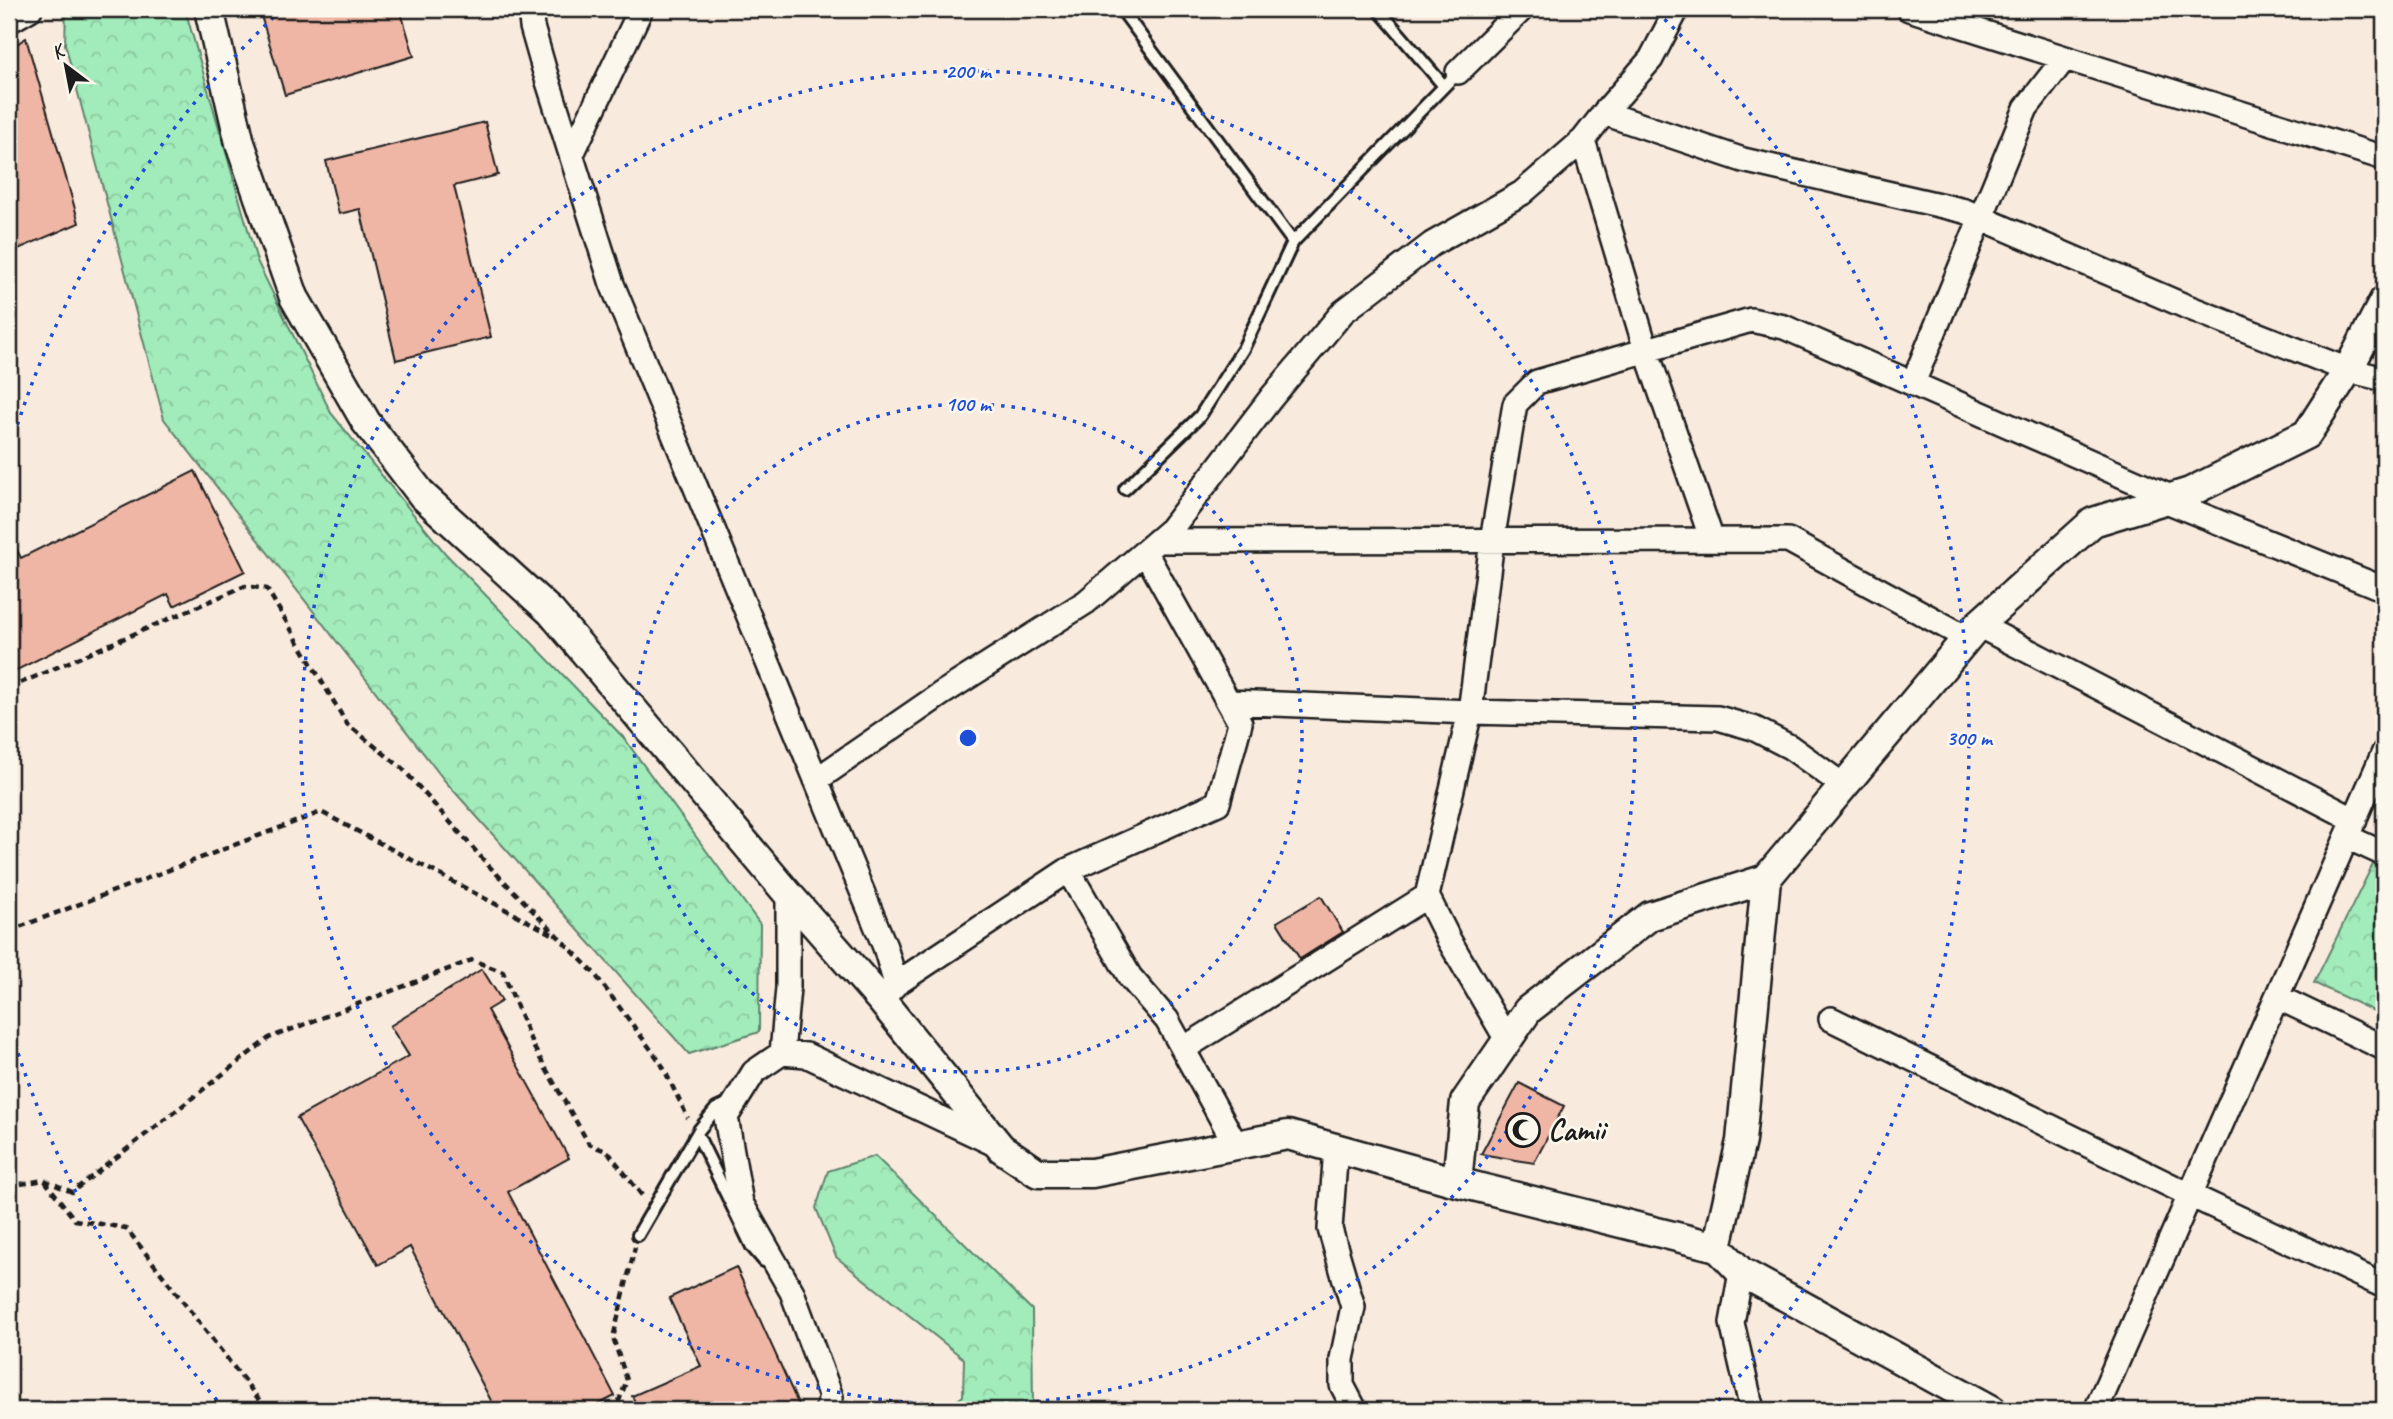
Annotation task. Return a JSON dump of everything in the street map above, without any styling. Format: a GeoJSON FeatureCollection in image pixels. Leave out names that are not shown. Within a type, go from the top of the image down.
{"type":"FeatureCollection","features":[{"type":"Feature","properties":{"kind":"street"},"geometry":{"type":"LineString","coordinates":[[9,21],[30,9]]}},
{"type":"Feature","properties":{"kind":"street"},"geometry":{"type":"LineString","coordinates":[[209,9],[240,143],[295,297],[366,422],[423,496],[551,612],[788,894],[888,992],[1001,1148]]}},
{"type":"Feature","properties":{"kind":"street"},"geometry":{"type":"LineString","coordinates":[[530,9],[532,27],[544,69],[611,284],[885,947],[888,992]]}},
{"type":"Feature","properties":{"kind":"street"},"geometry":{"type":"LineString","coordinates":[[572,154],[641,9]]}},
{"type":"Feature","properties":{"kind":"street"},"geometry":{"type":"LineString","coordinates":[[1451,79],[1522,9]]}},
{"type":"Feature","properties":{"kind":"street"},"geometry":{"type":"LineString","coordinates":[[816,780],[941,694],[1086,602],[1171,529],[1271,398],[1343,312],[1432,244],[1522,193],[1583,140],[1651,59],[1677,9]]}},
{"type":"Feature","properties":{"kind":"street"},"geometry":{"type":"LineString","coordinates":[[1909,9],[2384,158]]}},
{"type":"Feature","properties":{"kind":"street"},"geometry":{"type":"LineString","coordinates":[[1913,383],[2026,108],[2065,58]]}},
{"type":"Feature","properties":{"kind":"street"},"geometry":{"type":"LineString","coordinates":[[1604,113],[1743,160],[1965,211],[2185,306],[2348,370],[2384,379]]}},
{"type":"Feature","properties":{"kind":"street"},"geometry":{"type":"LineString","coordinates":[[1583,140],[1646,350],[1712,540]]}},
{"type":"Feature","properties":{"kind":"street"},"geometry":{"type":"LineString","coordinates":[[1457,1182],[1465,1102],[1528,1010],[1650,916],[1766,879],[1972,631],[2093,522],[2190,492],[2307,434],[2348,370],[2384,301]]}},
{"type":"Feature","properties":{"kind":"street"},"geometry":{"type":"LineString","coordinates":[[1507,1040],[1448,940],[1427,896],[1470,712],[1492,541],[1516,404],[1538,382],[1751,320],[1784,327],[2168,499],[2384,589]]}},
{"type":"Feature","properties":{"kind":"street"},"geometry":{"type":"LineString","coordinates":[[1151,546],[1788,540],[1972,631],[2351,828],[2384,854]]}},
{"type":"Feature","properties":{"kind":"street"},"geometry":{"type":"LineString","coordinates":[[888,992],[1068,870],[1218,803],[1240,723],[1151,546]]}},
{"type":"Feature","properties":{"kind":"street"},"geometry":{"type":"LineString","coordinates":[[1229,702],[1470,712],[1718,718],[1753,729],[1790,747],[1844,786]]}},
{"type":"Feature","properties":{"kind":"street"},"geometry":{"type":"LineString","coordinates":[[2096,1410],[2384,752]]}},
{"type":"Feature","properties":{"kind":"street"},"geometry":{"type":"LineString","coordinates":[[1068,870],[1130,977],[1167,1020],[1236,1145]]}},
{"type":"Feature","properties":{"kind":"street"},"geometry":{"type":"LineString","coordinates":[[1717,1247],[1741,1141],[1766,879]]}},
{"type":"Feature","properties":{"kind":"street"},"geometry":{"type":"LineString","coordinates":[[782,1054],[788,988],[788,894]]}},
{"type":"Feature","properties":{"kind":"street"},"geometry":{"type":"LineString","coordinates":[[1183,1049],[1427,896]]}},
{"type":"Feature","properties":{"kind":"street"},"geometry":{"type":"LineString","coordinates":[[2277,997],[2384,1048]]}},
{"type":"Feature","properties":{"kind":"street"},"geometry":{"type":"LineString","coordinates":[[1830,1019],[2190,1195],[2384,1286]]}},
{"type":"Feature","properties":{"kind":"street"},"geometry":{"type":"LineString","coordinates":[[827,1410],[831,1397],[792,1292],[741,1203],[726,1117],[754,1072],[782,1054],[806,1055],[1001,1148],[1038,1173],[1092,1173],[1288,1135],[1457,1182],[1717,1247],[1741,1272],[1992,1410]]}},
{"type":"Feature","properties":{"kind":"street"},"geometry":{"type":"LineString","coordinates":[[1336,1148],[1330,1229],[1353,1307],[1342,1359],[1342,1385],[1355,1410]]}},
{"type":"Feature","properties":{"kind":"street"},"geometry":{"type":"LineString","coordinates":[[1741,1272],[1732,1324],[1752,1410]]}},
{"type":"Feature","properties":{"kind":"lane"},"geometry":{"type":"LineString","coordinates":[[1121,9],[1293,242]]}},
{"type":"Feature","properties":{"kind":"lane"},"geometry":{"type":"LineString","coordinates":[[1125,489],[1200,416],[1243,349],[1293,242],[1451,79],[1378,9]]}},
{"type":"Feature","properties":{"kind":"lane"},"geometry":{"type":"LineString","coordinates":[[638,1235],[697,1135],[716,1109],[736,1100]]}},
{"type":"Feature","properties":{"kind":"lane"},"geometry":{"type":"LineString","coordinates":[[697,1135],[752,1247],[792,1292]]}},
{"type":"Feature","properties":{"kind":"path"},"geometry":{"type":"LineString","coordinates":[[9,688],[244,586],[267,589],[347,724],[402,768],[489,866],[594,973],[660,1063],[697,1135]]}},
{"type":"Feature","properties":{"kind":"path"},"geometry":{"type":"LineString","coordinates":[[9,930],[321,812],[560,938]]}},
{"type":"Feature","properties":{"kind":"path"},"geometry":{"type":"LineString","coordinates":[[9,1186],[44,1180],[72,1192],[269,1038],[472,960],[503,972],[533,1046],[589,1144],[608,1152],[653,1209]]}},
{"type":"Feature","properties":{"kind":"path"},"geometry":{"type":"LineString","coordinates":[[44,1180],[75,1220],[126,1228],[267,1410]]}},
{"type":"Feature","properties":{"kind":"path"},"geometry":{"type":"LineString","coordinates":[[610,1410],[617,1406],[627,1380],[613,1338],[638,1235]]}},
{"type":"Feature","properties":{"kind":"green space"},"geometry":{"type":"Polygon","coordinates":[[[66,9],[185,9],[257,261],[331,413],[445,553],[623,737],[760,924],[759,1032],[689,1054],[445,781],[164,419],[65,44],[66,9]]]}},
{"type":"Feature","properties":{"kind":"green space"},"geometry":{"type":"Polygon","coordinates":[[[2374,862],[2384,867],[2384,1016],[2314,983],[2374,862]]]}},
{"type":"Feature","properties":{"kind":"green space"},"geometry":{"type":"Polygon","coordinates":[[[875,1156],[1032,1310],[1033,1410],[944,1410],[963,1396],[964,1359],[836,1257],[816,1208],[828,1171],[875,1156]]]}},
{"type":"Feature","properties":{"kind":"building"},"geometry":{"type":"Polygon","coordinates":[[[259,9],[400,9],[414,56],[285,95],[259,9]]]}},
{"type":"Feature","properties":{"kind":"building"},"geometry":{"type":"Polygon","coordinates":[[[26,38],[79,223],[16,250],[9,230],[9,49],[26,38]]]}},
{"type":"Feature","properties":{"kind":"building"},"geometry":{"type":"Polygon","coordinates":[[[485,122],[498,175],[454,186],[491,337],[396,360],[360,209],[339,214],[326,161],[485,122]]]}},
{"type":"Feature","properties":{"kind":"building"},"geometry":{"type":"Polygon","coordinates":[[[195,471],[245,571],[174,606],[168,594],[9,674],[9,535],[21,558],[195,471]]]}},
{"type":"Feature","properties":{"kind":"building"},"geometry":{"type":"Polygon","coordinates":[[[1321,896],[1343,932],[1300,959],[1277,922],[1321,896]]]}},
{"type":"Feature","properties":{"kind":"building"},"geometry":{"type":"Polygon","coordinates":[[[482,969],[502,1001],[487,1010],[569,1158],[508,1192],[615,1396],[587,1410],[496,1410],[410,1247],[378,1265],[297,1118],[409,1056],[390,1026],[482,969]]]}},
{"type":"Feature","properties":{"kind":"building","name":"Camii"},"geometry":{"type":"Polygon","coordinates":[[[1519,1083],[1564,1106],[1534,1163],[1481,1154],[1519,1083]]]}},
{"type":"Feature","properties":{"kind":"building"},"geometry":{"type":"Polygon","coordinates":[[[736,1267],[801,1410],[639,1410],[632,1396],[701,1366],[669,1298],[736,1267]]]}},
{"type":"Feature","properties":{"kind":"place","name":"Camii"},"geometry":{"type":"Point","coordinates":[1523,1130]}}]}
